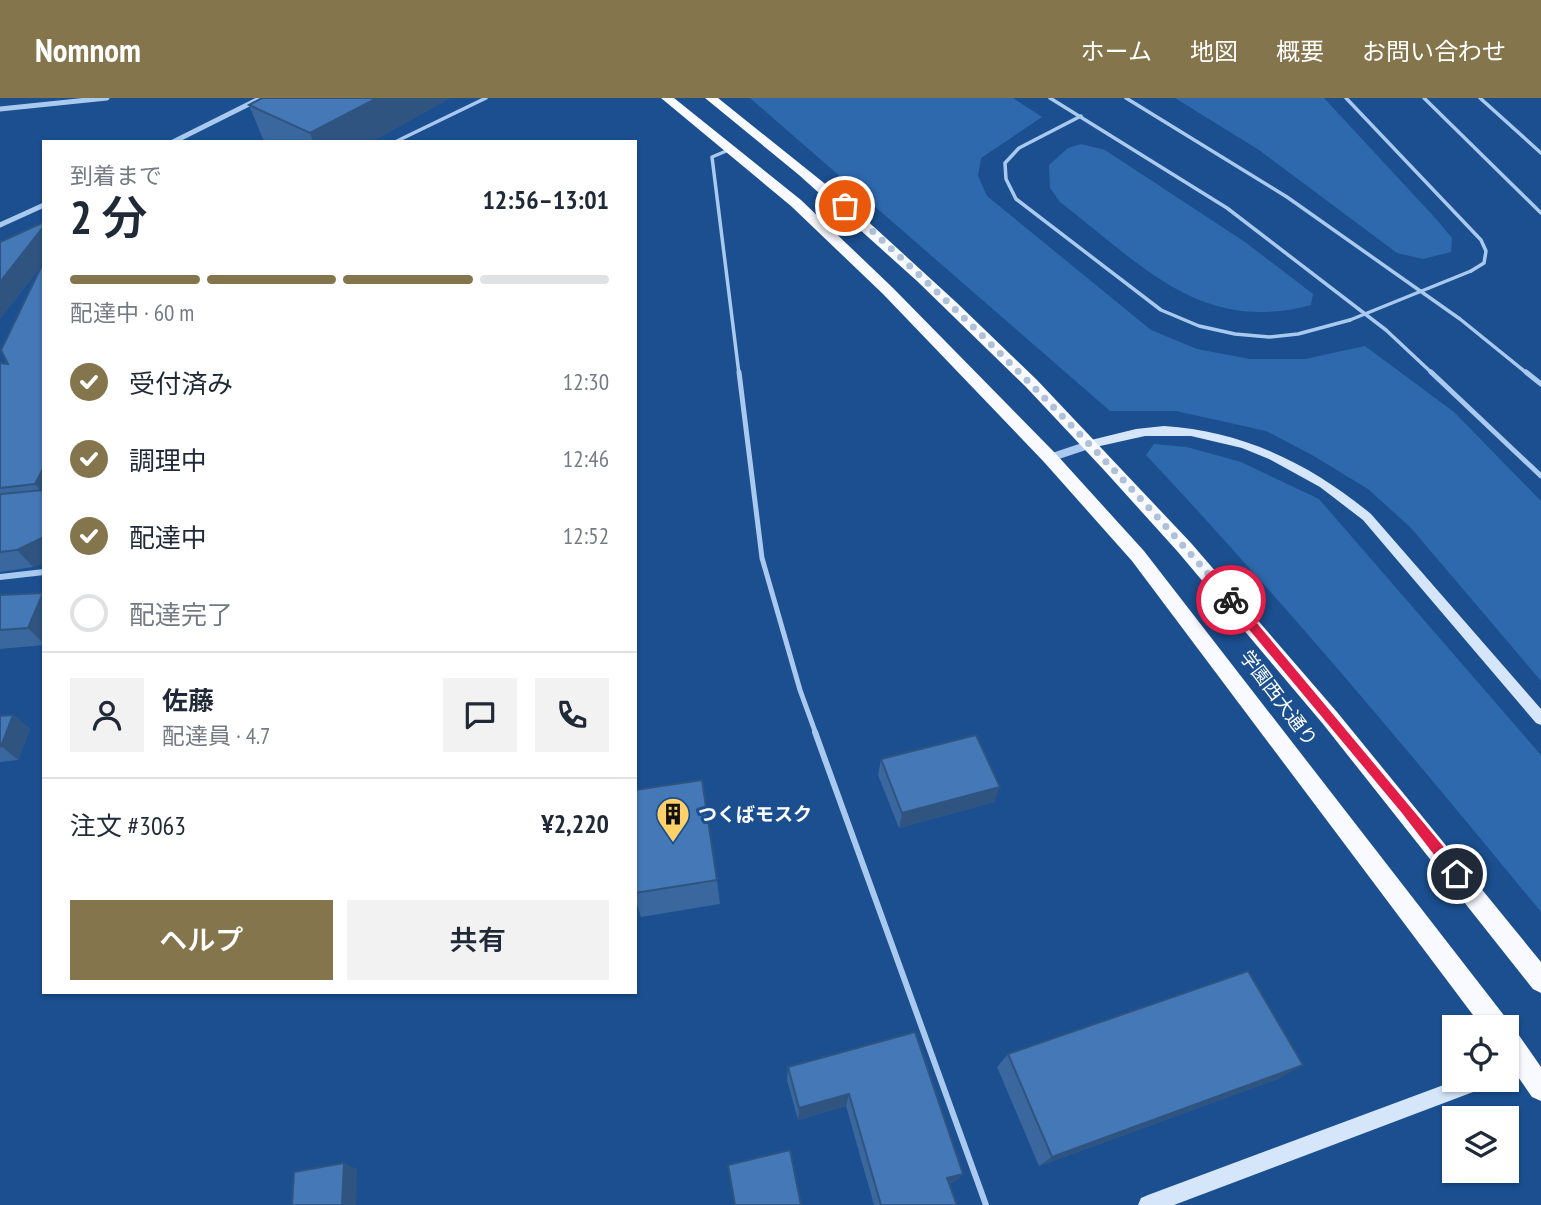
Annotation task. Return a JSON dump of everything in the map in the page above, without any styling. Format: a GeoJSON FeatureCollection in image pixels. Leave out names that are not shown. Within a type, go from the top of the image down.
{"type":"FeatureCollection","features":[{"type":"Feature","properties":{"kind":"highway","name":"学園西大通り"},"geometry":{"type":"LineString","coordinates":[[667,98],[796,203],[946,349],[1050,458],[1138,556],[1488,1015]]}},
{"type":"Feature","properties":{"kind":"highway","name":"学園西大通り"},"geometry":{"type":"LineString","coordinates":[[711,98],[828,191],[1091,444],[1274,650],[1406,809],[1541,981]]}},
{"type":"Feature","properties":{"kind":"highway"},"geometry":{"type":"LineString","coordinates":[[1519,1070],[1541,1088]]}},
{"type":"Feature","properties":{"kind":"main road"},"geometry":{"type":"LineString","coordinates":[[1091,444],[1130,434],[1165,430],[1209,435],[1242,445],[1311,475],[1342,495],[1367,517],[1541,719]]}},
{"type":"Feature","properties":{"kind":"main road"},"geometry":{"type":"LineString","coordinates":[[1148,1205],[1449,1092]]}},
{"type":"Feature","properties":{"kind":"street"},"geometry":{"type":"LineString","coordinates":[[0,109],[107,98]]}},
{"type":"Feature","properties":{"kind":"street"},"geometry":{"type":"LineString","coordinates":[[177,140],[261,98]]}},
{"type":"Feature","properties":{"kind":"street"},"geometry":{"type":"LineString","coordinates":[[0,225],[42,206]]}},
{"type":"Feature","properties":{"kind":"street"},"geometry":{"type":"LineString","coordinates":[[1050,458],[1091,444]]}},
{"type":"Feature","properties":{"kind":"street"},"geometry":{"type":"LineString","coordinates":[[0,577],[42,572]]}},
{"type":"Feature","properties":{"kind":"lane"},"geometry":{"type":"LineString","coordinates":[[400,140],[486,98]]}},
{"type":"Feature","properties":{"kind":"lane"},"geometry":{"type":"LineString","coordinates":[[1050,98],[1227,208],[1386,330],[1541,476]]}},
{"type":"Feature","properties":{"kind":"lane"},"geometry":{"type":"LineString","coordinates":[[1126,98],[1287,197],[1460,319],[1541,384]]}},
{"type":"Feature","properties":{"kind":"lane"},"geometry":{"type":"LineString","coordinates":[[1081,116],[1019,148],[1005,163],[1006,179],[1016,199],[1161,310],[1199,326],[1235,334],[1269,337],[1298,334],[1350,320],[1471,271],[1484,262],[1486,251],[1482,240],[1346,98]]}},
{"type":"Feature","properties":{"kind":"lane"},"geometry":{"type":"LineString","coordinates":[[1424,98],[1541,213]]}},
{"type":"Feature","properties":{"kind":"lane"},"geometry":{"type":"LineString","coordinates":[[1480,98],[1541,153]]}},
{"type":"Feature","properties":{"kind":"lane"},"geometry":{"type":"LineString","coordinates":[[731,149],[712,157],[762,558],[800,690],[986,1205]]}},
{"type":"Feature","properties":{"kind":"shaded area"},"geometry":{"type":"Polygon","coordinates":[[[750,98],[1013,98],[1042,117],[981,158],[978,176],[987,196],[1151,330],[1197,349],[1250,359],[1305,359],[1365,346],[1454,412],[1541,501],[1541,681],[1411,528],[1368,489],[1266,431],[1176,411],[1110,411],[750,98]]]}},
{"type":"Feature","properties":{"kind":"shaded area"},"geometry":{"type":"Polygon","coordinates":[[[1175,98],[1324,98],[1452,238],[1451,252],[1423,259],[1397,253],[1259,150],[1175,98]]]}},
{"type":"Feature","properties":{"kind":"shaded area"},"geometry":{"type":"Polygon","coordinates":[[[1081,144],[1105,150],[1245,242],[1313,294],[1311,305],[1272,312],[1237,310],[1205,302],[1146,270],[1060,202],[1050,188],[1049,165],[1068,148],[1081,144]]]}},
{"type":"Feature","properties":{"kind":"shaded area"},"geometry":{"type":"Polygon","coordinates":[[[1154,444],[1187,447],[1241,462],[1319,499],[1541,755],[1541,912],[1347,680],[1248,566],[1146,455],[1154,444]]]}},
{"type":"Feature","properties":{"kind":"building"},"geometry":{"type":"Polygon","coordinates":[[[262,98],[377,98],[310,133],[249,105],[262,98]]]}},
{"type":"Feature","properties":{"kind":"building"},"geometry":{"type":"Polygon","coordinates":[[[42,223],[42,229],[0,282],[0,242],[42,223]]]}},
{"type":"Feature","properties":{"kind":"building"},"geometry":{"type":"Polygon","coordinates":[[[42,265],[42,471],[35,484],[0,488],[0,363],[8,364],[1,350],[42,265]]]}},
{"type":"Feature","properties":{"kind":"building"},"geometry":{"type":"Polygon","coordinates":[[[42,490],[42,538],[17,550],[0,552],[1,494],[42,490]]]}},
{"type":"Feature","properties":{"kind":"building"},"geometry":{"type":"Polygon","coordinates":[[[42,593],[28,628],[0,630],[0,595],[42,593]]]}},
{"type":"Feature","properties":{"kind":"building"},"geometry":{"type":"Polygon","coordinates":[[[13,715],[1,746],[0,747],[0,716],[13,715]]]}},
{"type":"Feature","properties":{"kind":"building"},"geometry":{"type":"Polygon","coordinates":[[[976,735],[1000,787],[902,813],[881,759],[976,735]]]}},
{"type":"Feature","properties":{"kind":"building","name":"つくばモスク"},"geometry":{"type":"Polygon","coordinates":[[[702,780],[717,880],[637,893],[637,790],[702,780]]]}},
{"type":"Feature","properties":{"kind":"building"},"geometry":{"type":"Polygon","coordinates":[[[1248,971],[1303,1065],[1052,1157],[1008,1054],[1248,971]]]}},
{"type":"Feature","properties":{"kind":"building"},"geometry":{"type":"Polygon","coordinates":[[[915,1032],[963,1174],[947,1178],[957,1205],[881,1205],[849,1094],[799,1108],[788,1067],[915,1032]]]}},
{"type":"Feature","properties":{"kind":"building"},"geometry":{"type":"Polygon","coordinates":[[[790,1150],[801,1205],[735,1205],[728,1165],[790,1150]]]}},
{"type":"Feature","properties":{"kind":"building"},"geometry":{"type":"Polygon","coordinates":[[[344,1163],[342,1205],[292,1205],[294,1172],[344,1163]]]}},
{"type":"Feature","properties":{"kind":"way so far"},"geometry":{"type":"LineString","coordinates":[[845,206],[1027,379],[1091,444],[1231,600]]}},
{"type":"Feature","properties":{"kind":"place","name":"つくばモスク"},"geometry":{"type":"Point","coordinates":[673,844]}},
{"type":"Feature","properties":{"kind":"route"},"geometry":{"type":"LineString","coordinates":[[1231,600],[1457,874]]}}]}
